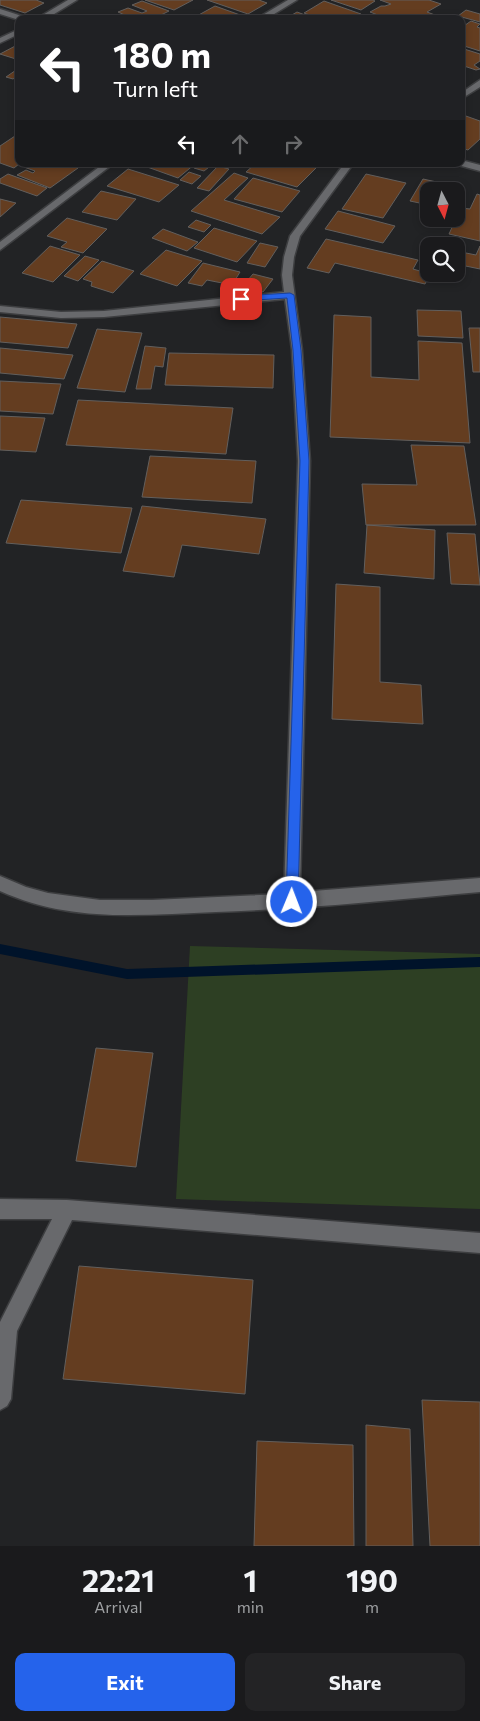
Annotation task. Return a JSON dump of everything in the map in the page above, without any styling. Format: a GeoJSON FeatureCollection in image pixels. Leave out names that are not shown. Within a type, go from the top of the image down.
{"type":"FeatureCollection","features":[{"type":"Feature","properties":{"kind":"street"},"geometry":{"type":"LineString","coordinates":[[47,15],[73,0]]}},
{"type":"Feature","properties":{"kind":"street"},"geometry":{"type":"LineString","coordinates":[[267,15],[293,0]]}},
{"type":"Feature","properties":{"kind":"street"},"geometry":{"type":"LineString","coordinates":[[0,11],[15,16]]}},
{"type":"Feature","properties":{"kind":"street"},"geometry":{"type":"LineString","coordinates":[[0,41],[15,33]]}},
{"type":"Feature","properties":{"kind":"street"},"geometry":{"type":"LineString","coordinates":[[465,94],[480,83]]}},
{"type":"Feature","properties":{"kind":"street"},"geometry":{"type":"LineString","coordinates":[[465,164],[480,168]]}},
{"type":"Feature","properties":{"kind":"street"},"geometry":{"type":"LineString","coordinates":[[0,247],[104,167]]}},
{"type":"Feature","properties":{"kind":"street"},"geometry":{"type":"LineString","coordinates":[[292,902],[304,461],[297,350],[288,266],[295,236],[346,167]]}},
{"type":"Feature","properties":{"kind":"street"},"geometry":{"type":"LineString","coordinates":[[0,310],[61,315],[104,314],[290,295]]}},
{"type":"Feature","properties":{"kind":"street"},"geometry":{"type":"LineString","coordinates":[[0,883],[18,893],[63,904],[117,908],[292,902],[480,885]]}},
{"type":"Feature","properties":{"kind":"street"},"geometry":{"type":"LineString","coordinates":[[0,1209],[67,1210],[480,1243]]}},
{"type":"Feature","properties":{"kind":"street"},"geometry":{"type":"LineString","coordinates":[[0,1399],[4,1326],[67,1210]]}},
{"type":"Feature","properties":{"kind":"green space"},"geometry":{"type":"Polygon","coordinates":[[[190,946],[480,954],[480,1209],[176,1199],[190,946]]]}},
{"type":"Feature","properties":{"kind":"building"},"geometry":{"type":"Polygon","coordinates":[[[0,0],[36,0],[44,3],[25,13],[0,5],[0,0]]]}},
{"type":"Feature","properties":{"kind":"building"},"geometry":{"type":"Polygon","coordinates":[[[145,0],[193,0],[174,10],[145,0]]]}},
{"type":"Feature","properties":{"kind":"building"},"geometry":{"type":"Polygon","coordinates":[[[207,0],[259,0],[267,3],[248,14],[207,0]]]}},
{"type":"Feature","properties":{"kind":"building"},"geometry":{"type":"Polygon","coordinates":[[[331,0],[373,0],[375,1],[361,10],[331,0]]]}},
{"type":"Feature","properties":{"kind":"building"},"geometry":{"type":"Polygon","coordinates":[[[380,0],[429,0],[441,4],[427,12],[435,15],[378,15],[370,12],[381,6],[391,4],[380,0]]]}},
{"type":"Feature","properties":{"kind":"building"},"geometry":{"type":"Polygon","coordinates":[[[142,1],[169,11],[161,15],[125,15],[118,12],[128,8],[142,13],[147,11],[132,5],[142,1]]]}},
{"type":"Feature","properties":{"kind":"building"},"geometry":{"type":"Polygon","coordinates":[[[324,1],[361,14],[310,15],[304,13],[324,1]]]}},
{"type":"Feature","properties":{"kind":"building"},"geometry":{"type":"Polygon","coordinates":[[[215,6],[240,15],[199,15],[215,6]]]}},
{"type":"Feature","properties":{"kind":"building"},"geometry":{"type":"Polygon","coordinates":[[[466,10],[480,14],[480,22],[465,18],[465,15],[459,15],[466,10]]]}},
{"type":"Feature","properties":{"kind":"building"},"geometry":{"type":"Polygon","coordinates":[[[297,12],[305,15],[292,15],[297,12]]]}},
{"type":"Feature","properties":{"kind":"building"},"geometry":{"type":"Polygon","coordinates":[[[471,21],[480,24],[477,27],[480,28],[480,51],[465,46],[465,25],[471,21]]]}},
{"type":"Feature","properties":{"kind":"building"},"geometry":{"type":"Polygon","coordinates":[[[15,46],[15,59],[0,54],[15,46]]]}},
{"type":"Feature","properties":{"kind":"building"},"geometry":{"type":"Polygon","coordinates":[[[465,49],[480,54],[480,61],[474,65],[480,69],[476,70],[465,66],[465,49]]]}},
{"type":"Feature","properties":{"kind":"building"},"geometry":{"type":"Polygon","coordinates":[[[15,71],[15,78],[6,77],[15,71]]]}},
{"type":"Feature","properties":{"kind":"building"},"geometry":{"type":"Polygon","coordinates":[[[465,116],[480,121],[480,139],[468,150],[465,149],[465,116]]]}},
{"type":"Feature","properties":{"kind":"building"},"geometry":{"type":"Polygon","coordinates":[[[15,136],[14,168],[0,163],[0,146],[15,136]]]}},
{"type":"Feature","properties":{"kind":"building"},"geometry":{"type":"Polygon","coordinates":[[[24,167],[78,168],[50,188],[17,175],[26,170],[33,173],[35,171],[24,167]]]}},
{"type":"Feature","properties":{"kind":"building"},"geometry":{"type":"Polygon","coordinates":[[[147,167],[191,167],[178,178],[147,167]]]}},
{"type":"Feature","properties":{"kind":"building"},"geometry":{"type":"Polygon","coordinates":[[[195,167],[209,167],[204,171],[194,168],[195,167]]]}},
{"type":"Feature","properties":{"kind":"building"},"geometry":{"type":"Polygon","coordinates":[[[217,167],[229,169],[209,191],[197,188],[217,167]]]}},
{"type":"Feature","properties":{"kind":"building"},"geometry":{"type":"Polygon","coordinates":[[[252,167],[316,168],[297,187],[246,172],[252,167]]]}},
{"type":"Feature","properties":{"kind":"building"},"geometry":{"type":"Polygon","coordinates":[[[128,169],[179,185],[159,202],[107,186],[128,169]]]}},
{"type":"Feature","properties":{"kind":"building"},"geometry":{"type":"Polygon","coordinates":[[[189,172],[201,176],[192,184],[180,180],[189,172]]]}},
{"type":"Feature","properties":{"kind":"building"},"geometry":{"type":"Polygon","coordinates":[[[234,173],[248,178],[224,200],[280,217],[262,234],[191,211],[234,173]]]}},
{"type":"Feature","properties":{"kind":"building"},"geometry":{"type":"Polygon","coordinates":[[[8,174],[47,188],[37,196],[0,183],[0,179],[8,174]]]}},
{"type":"Feature","properties":{"kind":"building"},"geometry":{"type":"Polygon","coordinates":[[[366,174],[406,183],[383,218],[342,209],[366,174]]]}},
{"type":"Feature","properties":{"kind":"building"},"geometry":{"type":"Polygon","coordinates":[[[253,178],[300,191],[282,212],[234,199],[253,178]]]}},
{"type":"Feature","properties":{"kind":"building"},"geometry":{"type":"Polygon","coordinates":[[[423,179],[437,182],[421,182],[423,179]]]}},
{"type":"Feature","properties":{"kind":"building"},"geometry":{"type":"Polygon","coordinates":[[[420,184],[420,203],[410,201],[420,184]]]}},
{"type":"Feature","properties":{"kind":"building"},"geometry":{"type":"Polygon","coordinates":[[[101,191],[136,199],[117,220],[82,212],[101,191]]]}},
{"type":"Feature","properties":{"kind":"building"},"geometry":{"type":"Polygon","coordinates":[[[477,194],[480,195],[480,241],[449,234],[452,228],[465,228],[465,208],[470,209],[477,194]]]}},
{"type":"Feature","properties":{"kind":"building"},"geometry":{"type":"Polygon","coordinates":[[[0,199],[16,203],[0,217],[0,199]]]}},
{"type":"Feature","properties":{"kind":"building"},"geometry":{"type":"Polygon","coordinates":[[[338,211],[395,226],[383,243],[325,229],[338,211]]]}},
{"type":"Feature","properties":{"kind":"building"},"geometry":{"type":"Polygon","coordinates":[[[67,218],[107,229],[83,253],[61,247],[67,242],[47,236],[67,218]]]}},
{"type":"Feature","properties":{"kind":"building"},"geometry":{"type":"Polygon","coordinates":[[[196,220],[211,225],[204,232],[188,227],[196,220]]]}},
{"type":"Feature","properties":{"kind":"building"},"geometry":{"type":"Polygon","coordinates":[[[214,228],[257,241],[237,262],[194,248],[214,228]]]}},
{"type":"Feature","properties":{"kind":"building"},"geometry":{"type":"Polygon","coordinates":[[[163,229],[198,242],[187,251],[152,238],[163,229]]]}},
{"type":"Feature","properties":{"kind":"building"},"geometry":{"type":"Polygon","coordinates":[[[326,239],[418,260],[413,269],[420,271],[420,282],[426,282],[425,284],[335,263],[329,273],[307,268],[326,239]]]}},
{"type":"Feature","properties":{"kind":"building"},"geometry":{"type":"Polygon","coordinates":[[[260,243],[278,247],[265,267],[247,263],[260,243]]]}},
{"type":"Feature","properties":{"kind":"building"},"geometry":{"type":"Polygon","coordinates":[[[50,246],[80,255],[53,282],[22,273],[50,246]]]}},
{"type":"Feature","properties":{"kind":"building"},"geometry":{"type":"Polygon","coordinates":[[[480,246],[480,269],[465,266],[465,253],[476,255],[480,246]]]}},
{"type":"Feature","properties":{"kind":"building"},"geometry":{"type":"Polygon","coordinates":[[[166,250],[202,261],[177,286],[140,274],[166,250]]]}},
{"type":"Feature","properties":{"kind":"building"},"geometry":{"type":"Polygon","coordinates":[[[85,256],[99,260],[78,281],[64,276],[85,256]]]}},
{"type":"Feature","properties":{"kind":"building"},"geometry":{"type":"Polygon","coordinates":[[[102,261],[134,271],[113,293],[91,286],[92,282],[83,279],[102,261]]]}},
{"type":"Feature","properties":{"kind":"building"},"geometry":{"type":"Polygon","coordinates":[[[203,263],[240,272],[232,285],[207,280],[202,286],[188,283],[203,263]]]}},
{"type":"Feature","properties":{"kind":"building"},"geometry":{"type":"Polygon","coordinates":[[[253,274],[273,279],[263,292],[242,287],[253,274]]]}},
{"type":"Feature","properties":{"kind":"building"},"geometry":{"type":"Polygon","coordinates":[[[417,310],[461,311],[463,338],[418,336],[417,310]]]}},
{"type":"Feature","properties":{"kind":"building"},"geometry":{"type":"Polygon","coordinates":[[[334,315],[371,317],[371,377],[419,380],[418,341],[462,343],[470,443],[330,437],[334,315]]]}},
{"type":"Feature","properties":{"kind":"building"},"geometry":{"type":"Polygon","coordinates":[[[0,317],[77,324],[68,348],[0,342],[0,317]]]}},
{"type":"Feature","properties":{"kind":"building"},"geometry":{"type":"Polygon","coordinates":[[[469,328],[480,328],[480,372],[473,372],[469,328]]]}},
{"type":"Feature","properties":{"kind":"building"},"geometry":{"type":"Polygon","coordinates":[[[97,329],[142,333],[125,392],[77,388],[97,329]]]}},
{"type":"Feature","properties":{"kind":"building"},"geometry":{"type":"Polygon","coordinates":[[[145,346],[166,348],[163,367],[155,366],[151,389],[136,389],[145,346]]]}},
{"type":"Feature","properties":{"kind":"building"},"geometry":{"type":"Polygon","coordinates":[[[0,348],[73,355],[64,379],[0,373],[0,348]]]}},
{"type":"Feature","properties":{"kind":"building"},"geometry":{"type":"Polygon","coordinates":[[[169,353],[274,355],[273,388],[165,385],[169,353]]]}},
{"type":"Feature","properties":{"kind":"building"},"geometry":{"type":"Polygon","coordinates":[[[0,381],[61,384],[53,414],[0,411],[0,381]]]}},
{"type":"Feature","properties":{"kind":"building"},"geometry":{"type":"Polygon","coordinates":[[[78,400],[233,408],[226,454],[66,445],[78,400]]]}},
{"type":"Feature","properties":{"kind":"building"},"geometry":{"type":"Polygon","coordinates":[[[0,416],[45,418],[36,452],[0,450],[0,416]]]}},
{"type":"Feature","properties":{"kind":"building"},"geometry":{"type":"Polygon","coordinates":[[[411,445],[464,446],[476,525],[366,525],[362,484],[417,485],[411,445]]]}},
{"type":"Feature","properties":{"kind":"building"},"geometry":{"type":"Polygon","coordinates":[[[150,456],[256,461],[252,503],[142,497],[150,456]]]}},
{"type":"Feature","properties":{"kind":"building"},"geometry":{"type":"Polygon","coordinates":[[[21,500],[132,508],[121,553],[6,543],[21,500]]]}},
{"type":"Feature","properties":{"kind":"building"},"geometry":{"type":"Polygon","coordinates":[[[142,506],[266,519],[259,554],[182,545],[174,577],[123,571],[142,506]]]}},
{"type":"Feature","properties":{"kind":"building"},"geometry":{"type":"Polygon","coordinates":[[[367,525],[435,530],[434,579],[364,573],[367,525]]]}},
{"type":"Feature","properties":{"kind":"building"},"geometry":{"type":"Polygon","coordinates":[[[447,533],[475,534],[480,585],[451,584],[447,533]]]}},
{"type":"Feature","properties":{"kind":"building"},"geometry":{"type":"Polygon","coordinates":[[[336,584],[380,587],[380,682],[421,685],[423,724],[332,719],[336,584]]]}},
{"type":"Feature","properties":{"kind":"building"},"geometry":{"type":"Polygon","coordinates":[[[96,1048],[153,1053],[136,1167],[76,1161],[96,1048]]]}},
{"type":"Feature","properties":{"kind":"building"},"geometry":{"type":"Polygon","coordinates":[[[79,1266],[253,1280],[245,1394],[63,1379],[79,1266]]]}},
{"type":"Feature","properties":{"kind":"building"},"geometry":{"type":"Polygon","coordinates":[[[422,1400],[480,1402],[480,1546],[430,1546],[422,1400]]]}},
{"type":"Feature","properties":{"kind":"building"},"geometry":{"type":"Polygon","coordinates":[[[366,1425],[410,1429],[413,1546],[366,1546],[366,1425]]]}},
{"type":"Feature","properties":{"kind":"building"},"geometry":{"type":"Polygon","coordinates":[[[257,1441],[353,1445],[354,1546],[254,1546],[257,1441]]]}},
{"type":"Feature","properties":{"kind":"waterway"},"geometry":{"type":"LineString","coordinates":[[0,949],[127,974],[480,962]]}},
{"type":"Feature","properties":{"kind":"route"},"geometry":{"type":"LineString","coordinates":[[241,299],[290,295],[297,350],[304,461],[292,902]]}}]}
